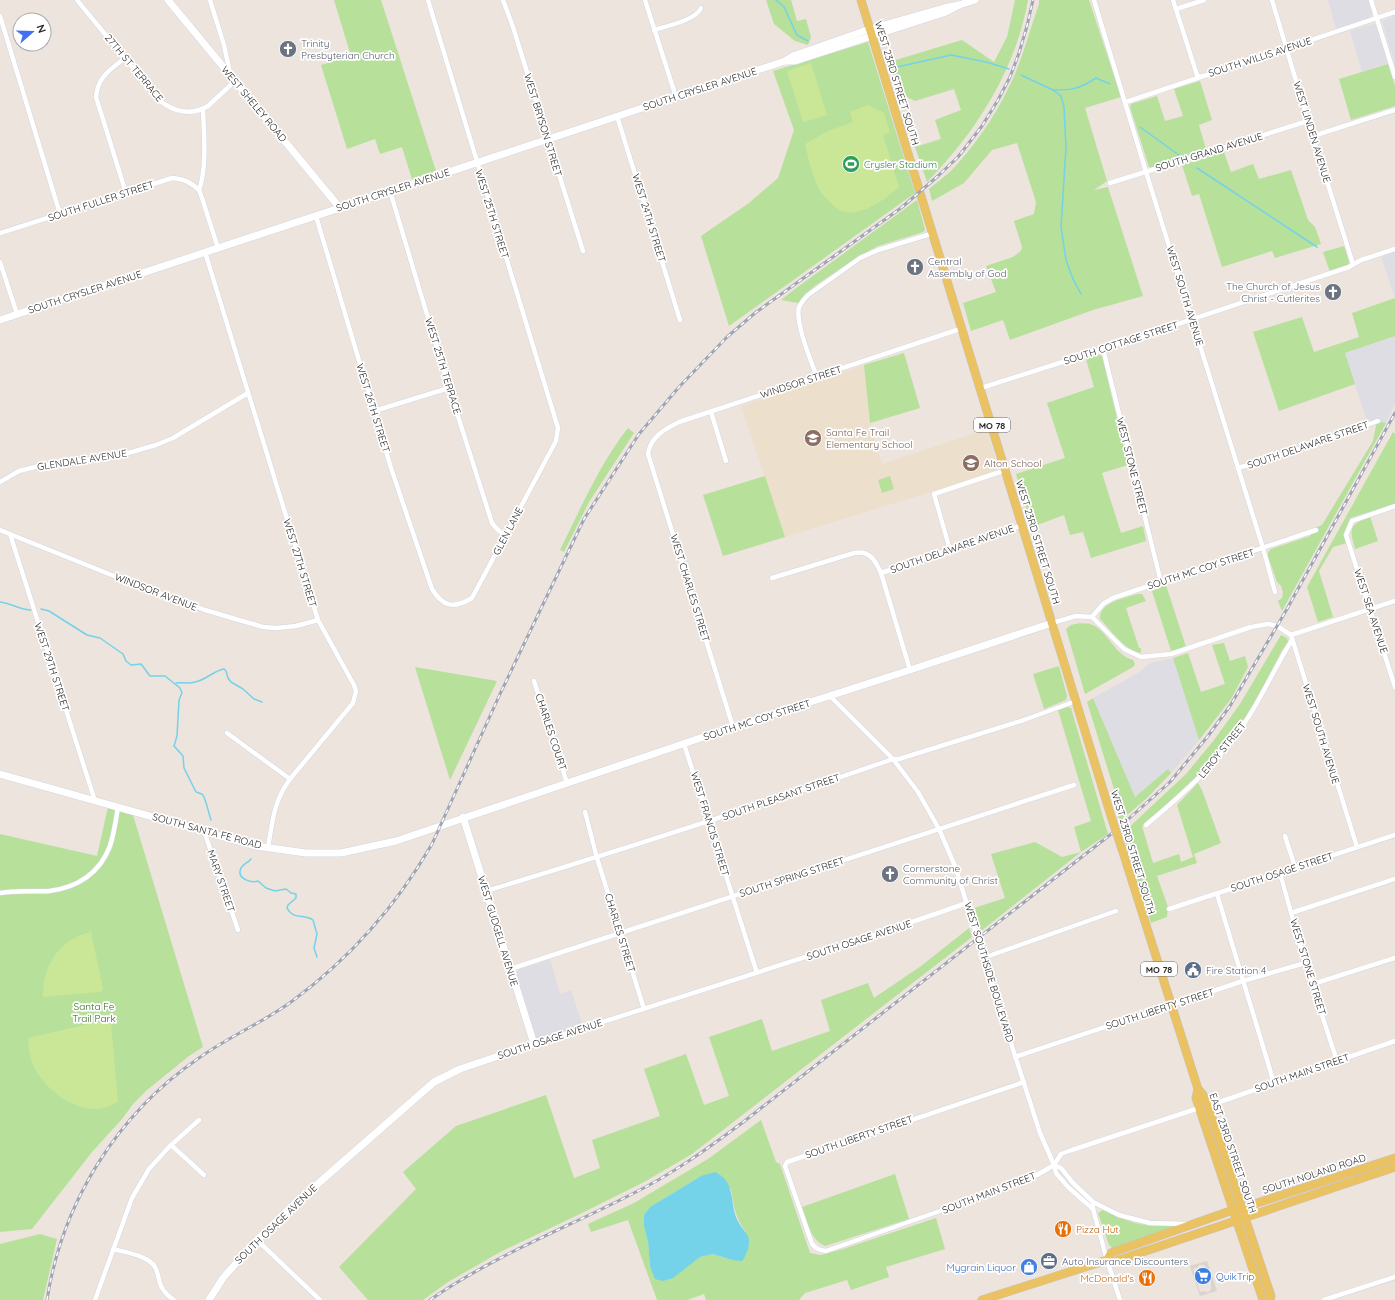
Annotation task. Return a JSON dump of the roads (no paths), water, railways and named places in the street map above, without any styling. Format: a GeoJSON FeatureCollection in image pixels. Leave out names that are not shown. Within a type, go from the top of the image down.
{"type":"FeatureCollection","features":[{"type":"Feature","properties":{"kind":"main road","name":"WEST 23RD STREET SOUTH"},"geometry":{"type":"LineString","coordinates":[[862,0],[1111,816],[1198,1089]]}},
{"type":"Feature","properties":{"kind":"main road","name":"EAST 23RD STREET SOUTH"},"geometry":{"type":"LineString","coordinates":[[1198,1089],[1204,1095],[1208,1106],[1271,1296],[1270,1300]]}},
{"type":"Feature","properties":{"kind":"main road","name":"EAST 23RD STREET SOUTH"},"geometry":{"type":"LineString","coordinates":[[1198,1089],[1196,1098],[1199,1108],[1263,1300]]}},
{"type":"Feature","properties":{"kind":"main road","name":"SOUTH NOLAND ROAD"},"geometry":{"type":"LineString","coordinates":[[1107,1260],[1111,1253],[1233,1210],[1395,1158]]}},
{"type":"Feature","properties":{"kind":"main road","name":"SOUTH NOLAND ROAD"},"geometry":{"type":"LineString","coordinates":[[982,1300],[1107,1260],[1114,1261],[1395,1167]]}},
{"type":"Feature","properties":{"kind":"street","name":"27TH ST TERRACE"},"geometry":{"type":"LineString","coordinates":[[77,0],[159,100],[166,106],[182,112],[203,110]]}},
{"type":"Feature","properties":{"kind":"street","name":"WEST SHELEY ROAD"},"geometry":{"type":"LineString","coordinates":[[168,0],[340,208]]}},
{"type":"Feature","properties":{"kind":"street"},"geometry":{"type":"LineString","coordinates":[[210,0],[224,45],[230,74]]}},
{"type":"Feature","properties":{"kind":"street","name":"WEST 25TH STREET"},"geometry":{"type":"LineString","coordinates":[[429,0],[476,162],[558,428]]}},
{"type":"Feature","properties":{"kind":"street","name":"WEST BRYSON STREET"},"geometry":{"type":"LineString","coordinates":[[503,0],[512,24],[583,251]]}},
{"type":"Feature","properties":{"kind":"street"},"geometry":{"type":"LineString","coordinates":[[645,0],[676,97]]}},
{"type":"Feature","properties":{"kind":"street","name":"SOUTH CRYSLER AVENUE"},"geometry":{"type":"LineString","coordinates":[[0,320],[785,61],[793,56],[944,8],[975,0]]}},
{"type":"Feature","properties":{"kind":"street","name":"WEST SOUTH AVENUE"},"geometry":{"type":"LineString","coordinates":[[1094,0],[1263,548],[1275,592]]}},
{"type":"Feature","properties":{"kind":"street"},"geometry":{"type":"LineString","coordinates":[[1173,0],[1197,75],[1201,77]]}},
{"type":"Feature","properties":{"kind":"street"},"geometry":{"type":"LineString","coordinates":[[1176,9],[1204,0]]}},
{"type":"Feature","properties":{"kind":"street","name":"WEST LINDEN AVENUE"},"geometry":{"type":"LineString","coordinates":[[1272,0],[1308,121],[1354,264]]}},
{"type":"Feature","properties":{"kind":"street"},"geometry":{"type":"LineString","coordinates":[[1371,0],[1395,77]]}},
{"type":"Feature","properties":{"kind":"street"},"geometry":{"type":"LineString","coordinates":[[654,30],[693,17],[699,13],[701,8]]}},
{"type":"Feature","properties":{"kind":"street","name":"SOUTH WILLIS AVENUE"},"geometry":{"type":"LineString","coordinates":[[1126,102],[1395,12]]}},
{"type":"Feature","properties":{"kind":"street"},"geometry":{"type":"LineString","coordinates":[[0,16],[60,214]]}},
{"type":"Feature","properties":{"kind":"street"},"geometry":{"type":"LineString","coordinates":[[125,58],[108,71],[102,78],[97,88],[96,96],[126,193]]}},
{"type":"Feature","properties":{"kind":"street"},"geometry":{"type":"LineString","coordinates":[[218,248],[199,190],[203,179],[203,110],[235,81]]}},
{"type":"Feature","properties":{"kind":"street"},"geometry":{"type":"LineString","coordinates":[[1313,136],[1395,110]]}},
{"type":"Feature","properties":{"kind":"street","name":"WEST 24TH STREET"},"geometry":{"type":"LineString","coordinates":[[617,116],[680,320]]}},
{"type":"Feature","properties":{"kind":"street","name":"SOUTH GRAND AVENUE"},"geometry":{"type":"LineString","coordinates":[[1110,183],[1308,121]]}},
{"type":"Feature","properties":{"kind":"street","name":"SOUTH FULLER STREET"},"geometry":{"type":"LineString","coordinates":[[0,233],[172,178],[182,179],[192,183],[199,190]]}},
{"type":"Feature","properties":{"kind":"street","name":"WEST 25TH TERRACE"},"geometry":{"type":"LineString","coordinates":[[390,191],[449,388],[492,523],[505,536]]}},
{"type":"Feature","properties":{"kind":"street","name":"WEST 26TH STREET"},"geometry":{"type":"LineString","coordinates":[[316,216],[391,468],[432,589],[437,598]]}},
{"type":"Feature","properties":{"kind":"street"},"geometry":{"type":"LineString","coordinates":[[817,377],[798,320],[799,308],[802,302],[808,295],[858,259],[878,250],[934,233]]}},
{"type":"Feature","properties":{"kind":"street","name":"SOUTH COTTAGE STREET"},"geometry":{"type":"LineString","coordinates":[[981,388],[1349,268],[1354,264],[1395,248]]}},
{"type":"Feature","properties":{"kind":"street","name":"WEST 27TH STREET"},"geometry":{"type":"LineString","coordinates":[[205,252],[318,620],[354,684],[356,691],[353,703],[282,791],[276,805],[268,847]]}},
{"type":"Feature","properties":{"kind":"street"},"geometry":{"type":"LineString","coordinates":[[0,262],[17,314]]}},
{"type":"Feature","properties":{"kind":"street","name":"WINDSOR STREET"},"geometry":{"type":"LineString","coordinates":[[649,450],[651,444],[666,428],[679,422],[963,328]]}},
{"type":"Feature","properties":{"kind":"street","name":"WEST STONE STREET"},"geometry":{"type":"LineString","coordinates":[[1103,349],[1161,582]]}},
{"type":"Feature","properties":{"kind":"street"},"geometry":{"type":"LineString","coordinates":[[374,411],[449,388]]}},
{"type":"Feature","properties":{"kind":"street","name":"GLENDALE AVENUE"},"geometry":{"type":"LineString","coordinates":[[0,482],[19,471],[39,466],[121,454],[156,445],[173,438],[248,393]]}},
{"type":"Feature","properties":{"kind":"street"},"geometry":{"type":"LineString","coordinates":[[711,412],[726,461]]}},
{"type":"Feature","properties":{"kind":"street","name":"SOUTH DELAWARE STREET"},"geometry":{"type":"LineString","coordinates":[[1238,468],[1285,454],[1378,421]]}},
{"type":"Feature","properties":{"kind":"street","name":"GLEN LANE"},"geometry":{"type":"LineString","coordinates":[[437,598],[444,603],[454,605],[463,604],[472,598],[556,441],[558,428]]}},
{"type":"Feature","properties":{"kind":"street","name":"WEST CHARLES STREET"},"geometry":{"type":"LineString","coordinates":[[649,450],[648,454],[733,727]]}},
{"type":"Feature","properties":{"kind":"street"},"geometry":{"type":"LineString","coordinates":[[950,550],[934,494],[1006,470]]}},
{"type":"Feature","properties":{"kind":"street","name":"WEST SEA AVENUE"},"geometry":{"type":"LineString","coordinates":[[1395,506],[1352,521],[1346,535],[1395,688]]}},
{"type":"Feature","properties":{"kind":"street","name":"SOUTH DELAWARE AVENUE"},"geometry":{"type":"LineString","coordinates":[[881,573],[1023,525]]}},
{"type":"Feature","properties":{"kind":"street","name":"WINDSOR AVENUE"},"geometry":{"type":"LineString","coordinates":[[0,530],[116,576],[205,610],[225,616],[276,628],[296,626],[318,620]]}},
{"type":"Feature","properties":{"kind":"street","name":"SOUTH MC COY STREET"},"geometry":{"type":"LineString","coordinates":[[1092,616],[1103,604],[1113,598],[1316,530]]}},
{"type":"Feature","properties":{"kind":"street","name":"WEST 29TH STREET"},"geometry":{"type":"LineString","coordinates":[[10,534],[95,801]]}},
{"type":"Feature","properties":{"kind":"street"},"geometry":{"type":"LineString","coordinates":[[772,578],[803,571],[860,552],[871,557],[876,562],[881,573],[910,670]]}},
{"type":"Feature","properties":{"kind":"street"},"geometry":{"type":"LineString","coordinates":[[1052,623],[1076,616],[1092,616],[1124,649],[1141,657],[1171,654],[1252,627],[1268,624],[1278,627],[1291,637],[1395,601]]}},
{"type":"Feature","properties":{"kind":"street","name":"SOUTH MC COY STREET"},"geometry":{"type":"LineString","coordinates":[[463,818],[733,727],[1052,623]]}},
{"type":"Feature","properties":{"kind":"street","name":"WEST SOUTH AVENUE"},"geometry":{"type":"LineString","coordinates":[[1291,637],[1357,847]]}},
{"type":"Feature","properties":{"kind":"street","name":"LEROY STREET"},"geometry":{"type":"LineString","coordinates":[[1146,825],[1176,801],[1202,775],[1228,745],[1244,724],[1291,637]]}},
{"type":"Feature","properties":{"kind":"street","name":"CHARLES COURT"},"geometry":{"type":"LineString","coordinates":[[534,681],[567,783]]}},
{"type":"Feature","properties":{"kind":"street","name":"WEST SOUTHSIDE BOULEVARD"},"geometry":{"type":"LineString","coordinates":[[830,696],[893,759],[918,792],[939,828],[956,866],[1015,1057],[1040,1133],[1056,1173],[1068,1187],[1093,1209]]}},
{"type":"Feature","properties":{"kind":"street","name":"SOUTH PLEASANT STREET"},"geometry":{"type":"LineString","coordinates":[[486,891],[597,858],[709,822],[893,759],[899,759],[1024,720],[1076,700]]}},
{"type":"Feature","properties":{"kind":"street"},"geometry":{"type":"LineString","coordinates":[[227,733],[290,780]]}},
{"type":"Feature","properties":{"kind":"street","name":"WEST FRANCIS STREET"},"geometry":{"type":"LineString","coordinates":[[684,744],[758,973]]}},
{"type":"Feature","properties":{"kind":"street","name":"SOUTH SANTA FE ROAD"},"geometry":{"type":"LineString","coordinates":[[0,774],[256,846],[306,852],[341,853],[396,841],[463,818]]}},
{"type":"Feature","properties":{"kind":"street","name":"SOUTH SPRING STREET"},"geometry":{"type":"LineString","coordinates":[[510,969],[1074,785]]}},
{"type":"Feature","properties":{"kind":"street"},"geometry":{"type":"LineString","coordinates":[[0,893],[14,890],[48,891],[62,888],[80,882],[94,872],[110,846],[118,807]]}},
{"type":"Feature","properties":{"kind":"street"},"geometry":{"type":"LineString","coordinates":[[585,812],[597,858]]}},
{"type":"Feature","properties":{"kind":"street","name":"WEST GUDGELL AVENUE"},"geometry":{"type":"LineString","coordinates":[[463,818],[534,1044]]}},
{"type":"Feature","properties":{"kind":"street","name":"MARY STREET"},"geometry":{"type":"LineString","coordinates":[[204,831],[238,930]]}},
{"type":"Feature","properties":{"kind":"street","name":"SOUTH OSAGE STREET"},"geometry":{"type":"LineString","coordinates":[[1169,909],[1395,835]]}},
{"type":"Feature","properties":{"kind":"street"},"geometry":{"type":"LineString","coordinates":[[1285,836],[1295,867]]}},
{"type":"Feature","properties":{"kind":"street","name":"CHARLES STREET"},"geometry":{"type":"LineString","coordinates":[[597,858],[644,1009]]}},
{"type":"Feature","properties":{"kind":"street","name":"WEST STONE STREET"},"geometry":{"type":"LineString","coordinates":[[1280,872],[1305,962],[1336,1061]]}},
{"type":"Feature","properties":{"kind":"street"},"geometry":{"type":"LineString","coordinates":[[1291,913],[1395,878]]}},
{"type":"Feature","properties":{"kind":"street"},"geometry":{"type":"LineString","coordinates":[[1217,894],[1274,1083]]}},
{"type":"Feature","properties":{"kind":"street","name":"SOUTH OSAGE AVENUE"},"geometry":{"type":"LineString","coordinates":[[208,1300],[227,1272],[289,1209],[434,1082],[460,1069],[534,1044],[758,973],[967,903]]}},
{"type":"Feature","properties":{"kind":"street"},"geometry":{"type":"LineString","coordinates":[[984,958],[1116,911]]}},
{"type":"Feature","properties":{"kind":"street"},"geometry":{"type":"LineString","coordinates":[[1312,984],[1395,958]]}},
{"type":"Feature","properties":{"kind":"street","name":"SOUTH LIBERTY STREET"},"geometry":{"type":"LineString","coordinates":[[1015,1057],[1243,981],[1305,962]]}},
{"type":"Feature","properties":{"kind":"street","name":"SOUTH MAIN STREET"},"geometry":{"type":"LineString","coordinates":[[1208,1106],[1395,1041]]}},
{"type":"Feature","properties":{"kind":"street","name":"SOUTH LIBERTY STREET"},"geometry":{"type":"LineString","coordinates":[[817,1249],[812,1244],[785,1163],[1024,1082]]}},
{"type":"Feature","properties":{"kind":"street","name":"SOUTH MAIN STREET"},"geometry":{"type":"LineString","coordinates":[[817,1249],[826,1251],[1014,1185],[1037,1175],[1054,1165],[1061,1154],[1199,1108]]}},
{"type":"Feature","properties":{"kind":"street"},"geometry":{"type":"LineString","coordinates":[[95,1300],[132,1198],[149,1169],[171,1144],[198,1120]]}},
{"type":"Feature","properties":{"kind":"street"},"geometry":{"type":"LineString","coordinates":[[171,1144],[204,1175]]}},
{"type":"Feature","properties":{"kind":"street"},"geometry":{"type":"LineString","coordinates":[[1054,1165],[1061,1168],[1073,1183],[1093,1202],[1119,1215],[1142,1222],[1191,1225]]}},
{"type":"Feature","properties":{"kind":"street"},"geometry":{"type":"LineString","coordinates":[[1093,1202],[1093,1209],[1107,1260],[1120,1300]]}},
{"type":"Feature","properties":{"kind":"street"},"geometry":{"type":"LineString","coordinates":[[257,1240],[320,1300]]}},
{"type":"Feature","properties":{"kind":"street"},"geometry":{"type":"LineString","coordinates":[[113,1249],[150,1261],[157,1270],[163,1290],[174,1300]]}},
{"type":"Feature","properties":{"kind":"street"},"geometry":{"type":"LineString","coordinates":[[1324,1300],[1395,1277]]}},
{"type":"Feature","properties":{"kind":"water"},"geometry":{"type":"Polygon","coordinates":[[[715,1172],[727,1182],[732,1195],[736,1216],[740,1225],[748,1236],[749,1241],[745,1257],[742,1261],[732,1260],[713,1254],[700,1257],[673,1278],[663,1281],[655,1279],[650,1266],[648,1242],[644,1226],[644,1215],[650,1207],[701,1176],[715,1172]]]}},
{"type":"Feature","properties":{"kind":"waterway"},"geometry":{"type":"LineString","coordinates":[[776,0],[784,7],[797,35],[808,41]]}},
{"type":"Feature","properties":{"kind":"waterway"},"geometry":{"type":"LineString","coordinates":[[897,67],[951,55],[986,62],[1009,69]]}},
{"type":"Feature","properties":{"kind":"waterway"},"geometry":{"type":"LineString","coordinates":[[1021,75],[1053,90],[1061,96],[1064,107],[1066,147],[1061,227],[1066,260],[1073,279],[1081,294]]}},
{"type":"Feature","properties":{"kind":"waterway"},"geometry":{"type":"LineString","coordinates":[[1053,90],[1076,88],[1085,85],[1096,78],[1110,84]]}},
{"type":"Feature","properties":{"kind":"waterway"},"geometry":{"type":"LineString","coordinates":[[1140,127],[1183,158]]}},
{"type":"Feature","properties":{"kind":"waterway"},"geometry":{"type":"LineString","coordinates":[[1197,168],[1317,247]]}},
{"type":"Feature","properties":{"kind":"waterway"},"geometry":{"type":"LineString","coordinates":[[0,602],[31,610]]}},
{"type":"Feature","properties":{"kind":"waterway"},"geometry":{"type":"LineString","coordinates":[[41,609],[49,611],[87,635],[100,638],[123,654],[126,661],[131,665],[141,664],[150,676],[165,676],[180,688],[182,693],[179,700],[177,736],[174,746],[183,756],[184,768],[196,792],[202,794],[211,820]]}},
{"type":"Feature","properties":{"kind":"waterway"},"geometry":{"type":"LineString","coordinates":[[176,683],[190,683],[199,681],[224,669],[231,682],[243,689],[254,699],[262,702]]}},
{"type":"Feature","properties":{"kind":"waterway"},"geometry":{"type":"LineString","coordinates":[[251,859],[241,868],[240,872],[242,877],[248,881],[258,881],[266,888],[275,891],[286,889],[291,893],[296,894],[296,898],[288,905],[287,908],[296,916],[306,917],[313,920],[317,934],[314,948],[317,957]]}},
{"type":"Feature","properties":{"kind":"railway"},"geometry":{"type":"LineString","coordinates":[[47,1300],[54,1264],[66,1229],[80,1196],[98,1164],[119,1134],[143,1106],[170,1080],[210,1050],[280,1010],[312,986],[370,930],[403,889],[432,844],[500,694],[584,519],[639,434],[679,387],[727,337],[755,313],[901,208],[958,157],[982,126],[1010,77],[1019,53],[1033,0]]}},
{"type":"Feature","properties":{"kind":"railway"},"geometry":{"type":"LineString","coordinates":[[430,1300],[454,1284],[504,1256],[646,1187],[702,1152],[742,1123],[1115,831],[1170,782],[1208,736],[1230,706],[1287,609],[1395,413]]}},
{"type":"Feature","properties":{"kind":"place","name":"Trinity Presbyterian Church"},"geometry":{"type":"Point","coordinates":[288,49]}},
{"type":"Feature","properties":{"kind":"place","name":"Crysler Stadium"},"geometry":{"type":"Point","coordinates":[851,164]}},
{"type":"Feature","properties":{"kind":"place","name":"Central Assembly of God"},"geometry":{"type":"Point","coordinates":[915,267]}},
{"type":"Feature","properties":{"kind":"place","name":"The Church of Jesus Christ - Cutlerites"},"geometry":{"type":"Point","coordinates":[1333,292]}},
{"type":"Feature","properties":{"kind":"place","name":"Santa Fe Trail Elementary School"},"geometry":{"type":"Point","coordinates":[813,438]}},
{"type":"Feature","properties":{"kind":"place","name":"Alton School"},"geometry":{"type":"Point","coordinates":[971,463]}},
{"type":"Feature","properties":{"kind":"place","name":"Cornerstone Community of Christ"},"geometry":{"type":"Point","coordinates":[890,874]}},
{"type":"Feature","properties":{"kind":"place","name":"Fire Station 4"},"geometry":{"type":"Point","coordinates":[1193,970]}},
{"type":"Feature","properties":{"kind":"place","name":"Pizza Hut"},"geometry":{"type":"Point","coordinates":[1063,1229]}},
{"type":"Feature","properties":{"kind":"place","name":"Auto Insurance Discounters"},"geometry":{"type":"Point","coordinates":[1049,1261]}},
{"type":"Feature","properties":{"kind":"place","name":"Mygrain Liquor"},"geometry":{"type":"Point","coordinates":[1029,1267]}},
{"type":"Feature","properties":{"kind":"place","name":"QuikTrip"},"geometry":{"type":"Point","coordinates":[1203,1276]}},
{"type":"Feature","properties":{"kind":"place","name":"McDonald's"},"geometry":{"type":"Point","coordinates":[1147,1278]}},
{"type":"Feature","properties":{"kind":"park label","name":"Santa Fe Trail Park"},"geometry":{"type":"Point","coordinates":[94,1012]}}]}
